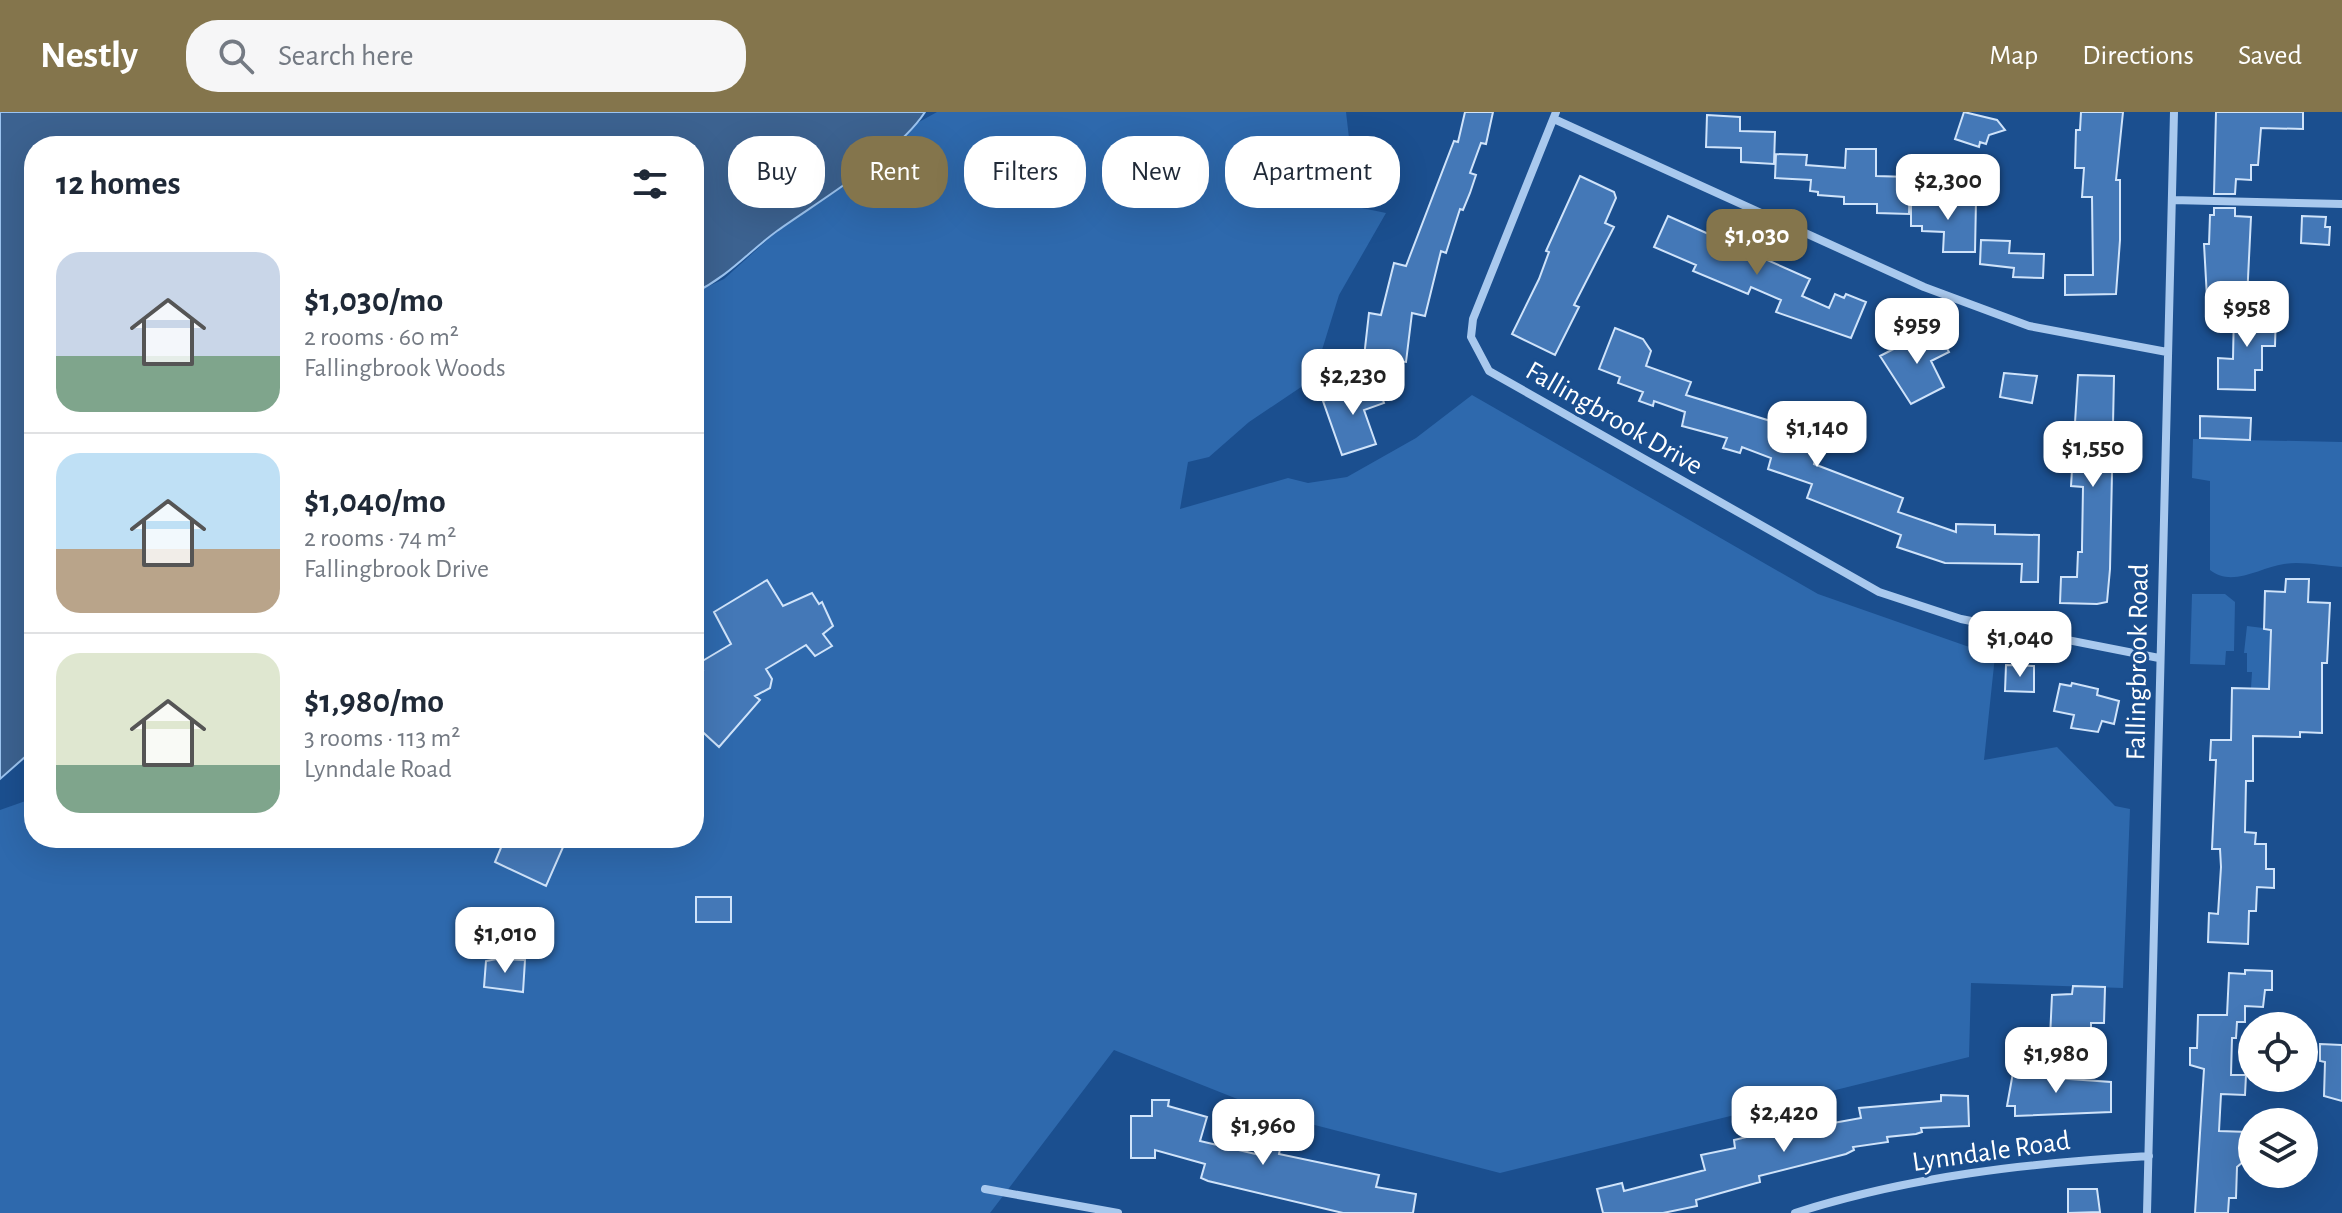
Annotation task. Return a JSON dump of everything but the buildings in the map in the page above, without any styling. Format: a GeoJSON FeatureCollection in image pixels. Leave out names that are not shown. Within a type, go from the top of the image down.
{"type":"FeatureCollection","features":[{"type":"Feature","properties":{"kind":"street","name":"Fallingbrook Road"},"geometry":{"type":"LineString","coordinates":[[2147,1213],[2174,112]]}},
{"type":"Feature","properties":{"kind":"street"},"geometry":{"type":"LineString","coordinates":[[1555,116],[1924,287],[2029,326],[2167,352]]}},
{"type":"Feature","properties":{"kind":"street","name":"Fallingbrook Drive"},"geometry":{"type":"LineString","coordinates":[[1555,116],[1473,319],[1471,337],[1489,371],[1879,592],[1961,619],[2159,658]]}},
{"type":"Feature","properties":{"kind":"street"},"geometry":{"type":"LineString","coordinates":[[2172,200],[2342,204]]}},
{"type":"Feature","properties":{"kind":"street","name":"Lynndale Road"},"geometry":{"type":"LineString","coordinates":[[1795,1213],[1888,1188],[1977,1170],[2149,1156]]}},
{"type":"Feature","properties":{"kind":"street"},"geometry":{"type":"LineString","coordinates":[[985,1189],[1118,1213]]}},
{"type":"Feature","properties":{"kind":"shaded area"},"geometry":{"type":"Polygon","coordinates":[[[0,112],[925,112],[904,136],[841,136],[841,187],[825,198],[825,136],[728,136],[728,208],[810,208],[704,287],[704,136],[24,136],[24,758],[0,779],[0,112]]]}},
{"type":"Feature","properties":{"kind":"shaded area"},"geometry":{"type":"Polygon","coordinates":[[[937,112],[1346,112],[1349,136],[1225,136],[1225,208],[1362,208],[1386,213],[1339,295],[1313,379],[1249,422],[1209,457],[1188,462],[1180,509],[1288,478],[1308,483],[1347,477],[1416,438],[1472,395],[1818,594],[1995,656],[1984,760],[2057,747],[2115,806],[2130,809],[2123,988],[1971,983],[1969,1057],[1500,1173],[1280,1116],[1114,1050],[990,1213],[0,1213],[0,810],[24,802],[24,848],[704,848],[704,288],[724,279],[774,234],[811,208],[825,208],[825,198],[841,186],[841,208],[948,208],[948,136],[903,136],[937,112]]]}},
{"type":"Feature","properties":{"kind":"shaded area"},"geometry":{"type":"Polygon","coordinates":[[[2193,439],[2342,442],[2342,567],[2291,563],[2237,577],[2219,575],[2210,570],[2210,481],[2192,478],[2193,439]]]}},
{"type":"Feature","properties":{"kind":"shaded area"},"geometry":{"type":"Polygon","coordinates":[[[2192,594],[2225,594],[2235,602],[2234,651],[2226,651],[2225,665],[2190,664],[2192,594]]]}},
{"type":"Feature","properties":{"kind":"shaded area"},"geometry":{"type":"Polygon","coordinates":[[[2247,626],[2271,629],[2269,689],[2251,688],[2252,672],[2247,672],[2247,653],[2244,653],[2247,626]]]}}]}
